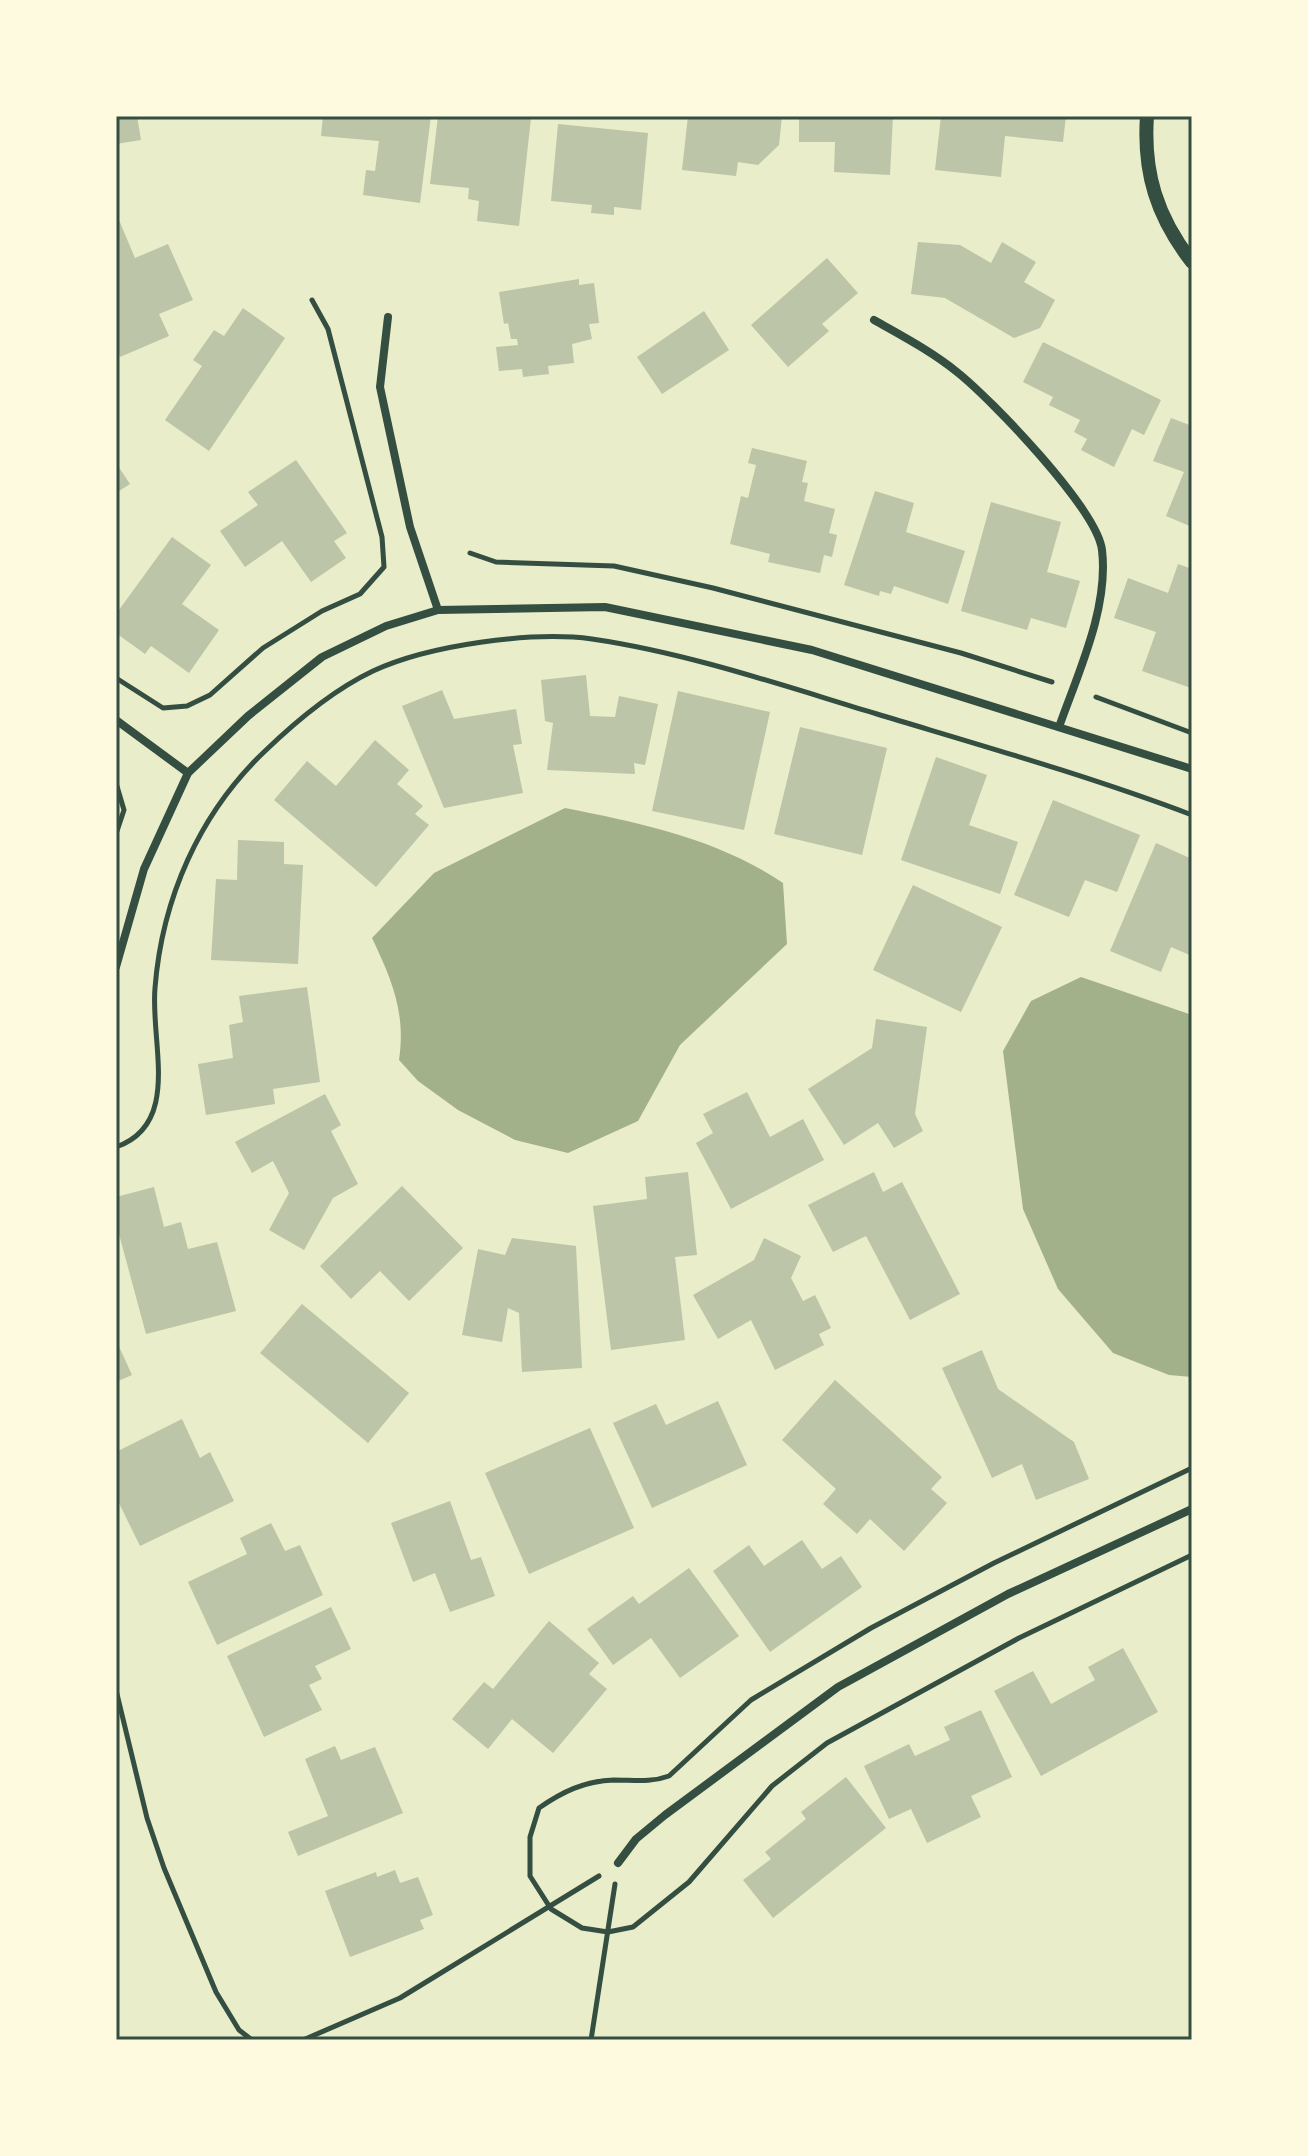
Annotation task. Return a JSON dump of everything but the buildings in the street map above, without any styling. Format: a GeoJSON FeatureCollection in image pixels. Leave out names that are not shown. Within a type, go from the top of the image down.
{"type":"FeatureCollection","features":[{"type":"Feature","properties":{"kind":"street"},"geometry":{"type":"LineString","coordinates":[[1147,116],[1147,173],[1155,201],[1192,262]]}},
{"type":"Feature","properties":{"kind":"street"},"geometry":{"type":"LineString","coordinates":[[388,317],[380,387],[410,527],[438,610]]}},
{"type":"Feature","properties":{"kind":"street"},"geometry":{"type":"LineString","coordinates":[[874,320],[934,356],[981,392],[1089,519],[1102,545],[1102,579],[1088,642],[1059,727]]}},
{"type":"Feature","properties":{"kind":"street"},"geometry":{"type":"LineString","coordinates":[[116,967],[144,869],[188,773],[248,716],[322,657],[386,626],[438,610],[605,607],[812,650],[1192,769]]}},
{"type":"Feature","properties":{"kind":"street"},"geometry":{"type":"LineString","coordinates":[[116,720],[188,773]]}},
{"type":"Feature","properties":{"kind":"street"},"geometry":{"type":"LineString","coordinates":[[618,1863],[636,1839],[665,1815],[838,1687],[1008,1594],[1192,1509]]}},
{"type":"Feature","properties":{"kind":"path"},"geometry":{"type":"LineString","coordinates":[[116,678],[163,708],[187,706],[210,695],[263,648],[322,611],[360,594],[384,567],[382,537],[328,329],[312,300]]}},
{"type":"Feature","properties":{"kind":"path"},"geometry":{"type":"LineString","coordinates":[[470,553],[496,562],[614,566],[699,585],[961,653],[1073,688],[1192,733]]}},
{"type":"Feature","properties":{"kind":"path"},"geometry":{"type":"LineString","coordinates":[[116,1147],[145,1130],[158,1107],[154,994],[158,950],[180,878],[210,814],[243,772],[296,721],[373,671],[470,644],[548,639],[588,639],[618,644],[849,706],[1058,769],[1192,815]]}},
{"type":"Feature","properties":{"kind":"path"},"geometry":{"type":"LineString","coordinates":[[116,783],[124,810],[116,834]]}},
{"type":"Feature","properties":{"kind":"path"},"geometry":{"type":"LineString","coordinates":[[116,1690],[147,1818],[164,1868],[216,1992],[239,2030],[252,2040]]}},
{"type":"Feature","properties":{"kind":"path"},"geometry":{"type":"LineString","coordinates":[[303,2040],[400,1998],[551,1909],[618,1863]]}},
{"type":"Feature","properties":{"kind":"path"},"geometry":{"type":"LineString","coordinates":[[591,2040],[618,1863]]}},
{"type":"Feature","properties":{"kind":"shaded area"},"geometry":{"type":"Polygon","coordinates":[[[565,808],[650,827],[705,844],[783,883],[787,944],[680,1045],[638,1121],[568,1153],[515,1140],[458,1110],[418,1081],[399,1060],[401,1027],[396,997],[372,938],[434,873],[565,808]]]}},
{"type":"Feature","properties":{"kind":"shaded area"},"geometry":{"type":"Polygon","coordinates":[[[1081,977],[1192,1015],[1192,1377],[1169,1375],[1113,1353],[1058,1289],[1023,1209],[1003,1051],[1031,1001],[1081,977]]]}}]}
